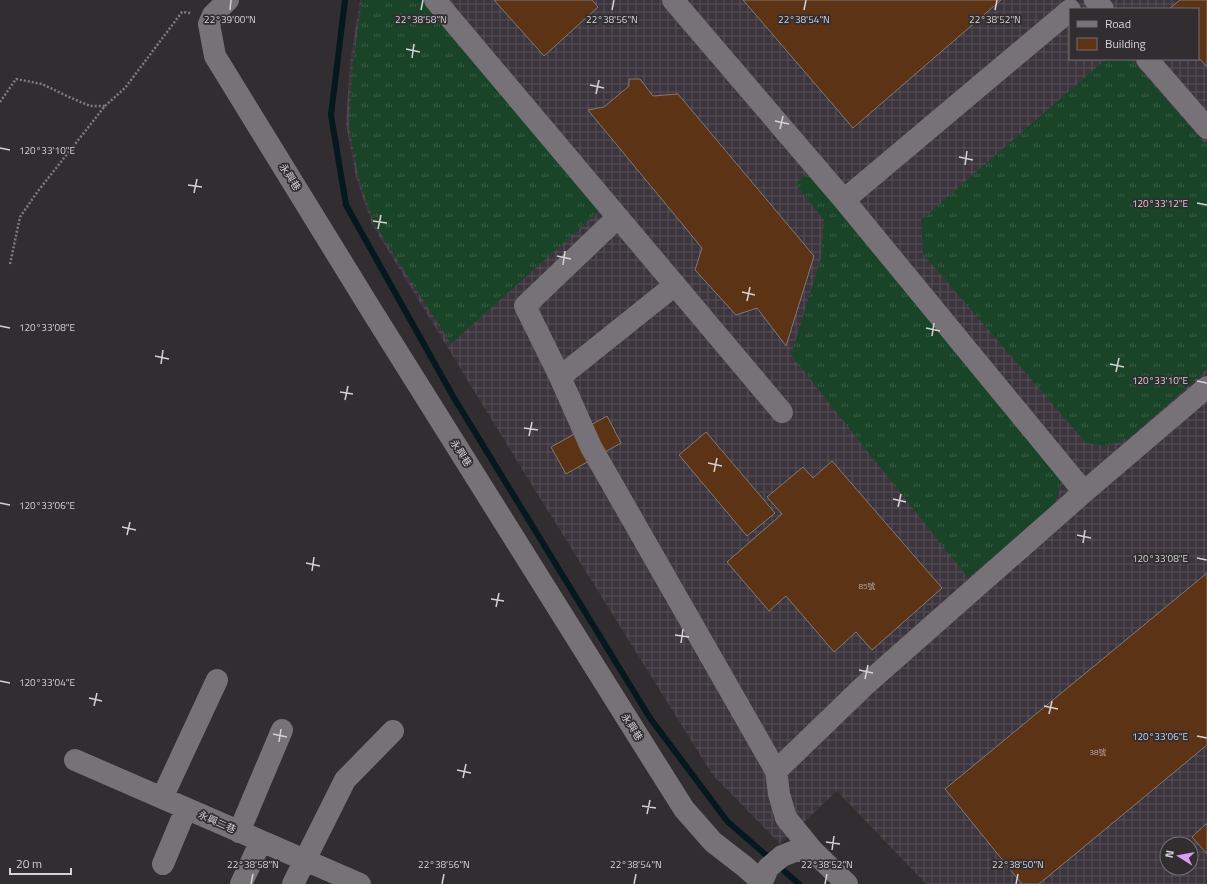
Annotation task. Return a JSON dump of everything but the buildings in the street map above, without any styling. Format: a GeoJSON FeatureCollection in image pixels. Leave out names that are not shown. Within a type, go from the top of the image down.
{"type":"FeatureCollection","features":[{"type":"Feature","properties":{"kind":"street"},"geometry":{"type":"LineString","coordinates":[[213,15],[228,0]]}},
{"type":"Feature","properties":{"kind":"street"},"geometry":{"type":"LineString","coordinates":[[435,0],[782,412]]}},
{"type":"Feature","properties":{"kind":"street"},"geometry":{"type":"LineString","coordinates":[[673,0],[844,200],[1084,492]]}},
{"type":"Feature","properties":{"kind":"street"},"geometry":{"type":"LineString","coordinates":[[1071,8],[1082,0]]}},
{"type":"Feature","properties":{"kind":"street"},"geometry":{"type":"LineString","coordinates":[[1095,0],[1102,8]]}},
{"type":"Feature","properties":{"kind":"street"},"geometry":{"type":"LineString","coordinates":[[844,200],[1069,10]]}},
{"type":"Feature","properties":{"kind":"street","name":"永興巷"},"geometry":{"type":"LineString","coordinates":[[213,15],[209,24],[215,56],[370,308],[684,809],[713,842],[744,866],[768,872]]}},
{"type":"Feature","properties":{"kind":"street"},"geometry":{"type":"LineString","coordinates":[[1148,60],[1207,128]]}},
{"type":"Feature","properties":{"kind":"street"},"geometry":{"type":"LineString","coordinates":[[618,217],[525,306],[560,377],[591,447],[776,771],[779,794],[786,818],[813,850],[847,884]]}},
{"type":"Feature","properties":{"kind":"street"},"geometry":{"type":"LineString","coordinates":[[560,377],[675,285]]}},
{"type":"Feature","properties":{"kind":"street"},"geometry":{"type":"LineString","coordinates":[[776,771],[864,686],[1084,492],[1207,387]]}},
{"type":"Feature","properties":{"kind":"street"},"geometry":{"type":"LineString","coordinates":[[162,798],[217,680]]}},
{"type":"Feature","properties":{"kind":"street"},"geometry":{"type":"LineString","coordinates":[[239,832],[282,730]]}},
{"type":"Feature","properties":{"kind":"street"},"geometry":{"type":"LineString","coordinates":[[293,884],[304,859],[345,780],[392,731]]}},
{"type":"Feature","properties":{"kind":"street","name":"永興二巷"},"geometry":{"type":"LineString","coordinates":[[75,760],[360,884]]}},
{"type":"Feature","properties":{"kind":"street"},"geometry":{"type":"LineString","coordinates":[[163,864],[186,809]]}},
{"type":"Feature","properties":{"kind":"street"},"geometry":{"type":"LineString","coordinates":[[241,884],[261,841]]}},
{"type":"Feature","properties":{"kind":"street"},"geometry":{"type":"LineString","coordinates":[[768,872],[795,851],[813,850]]}},
{"type":"Feature","properties":{"kind":"path"},"geometry":{"type":"LineString","coordinates":[[10,264],[20,217],[38,191],[106,106],[125,88],[182,12],[213,15]]}},
{"type":"Feature","properties":{"kind":"path"},"geometry":{"type":"LineString","coordinates":[[0,102],[16,79],[42,84],[69,98],[90,106],[106,106]]}},
{"type":"Feature","properties":{"kind":"shaded area"},"geometry":{"type":"Polygon","coordinates":[[[360,0],[1207,0],[1207,884],[926,884],[837,791],[780,844],[712,774],[517,461],[372,224],[356,177],[346,124],[350,63],[360,0]]]}},
{"type":"Feature","properties":{"kind":"green space"},"geometry":{"type":"Polygon","coordinates":[[[362,0],[425,0],[599,211],[451,344],[374,223],[358,176],[349,124],[353,63],[362,0]]]}},
{"type":"Feature","properties":{"kind":"green space"},"geometry":{"type":"Polygon","coordinates":[[[1105,60],[1132,60],[1207,146],[1207,369],[1132,436],[1108,446],[1086,443],[923,254],[921,220],[1105,60]]]}},
{"type":"Feature","properties":{"kind":"green space"},"geometry":{"type":"Polygon","coordinates":[[[812,170],[1059,470],[1061,486],[1054,505],[968,578],[791,355],[821,258],[824,220],[795,184],[812,170]]]}},
{"type":"Feature","properties":{"kind":"waterway"},"geometry":{"type":"LineString","coordinates":[[345,0],[331,115],[346,205],[454,398],[650,718],[727,821],[799,884]]}}]}
